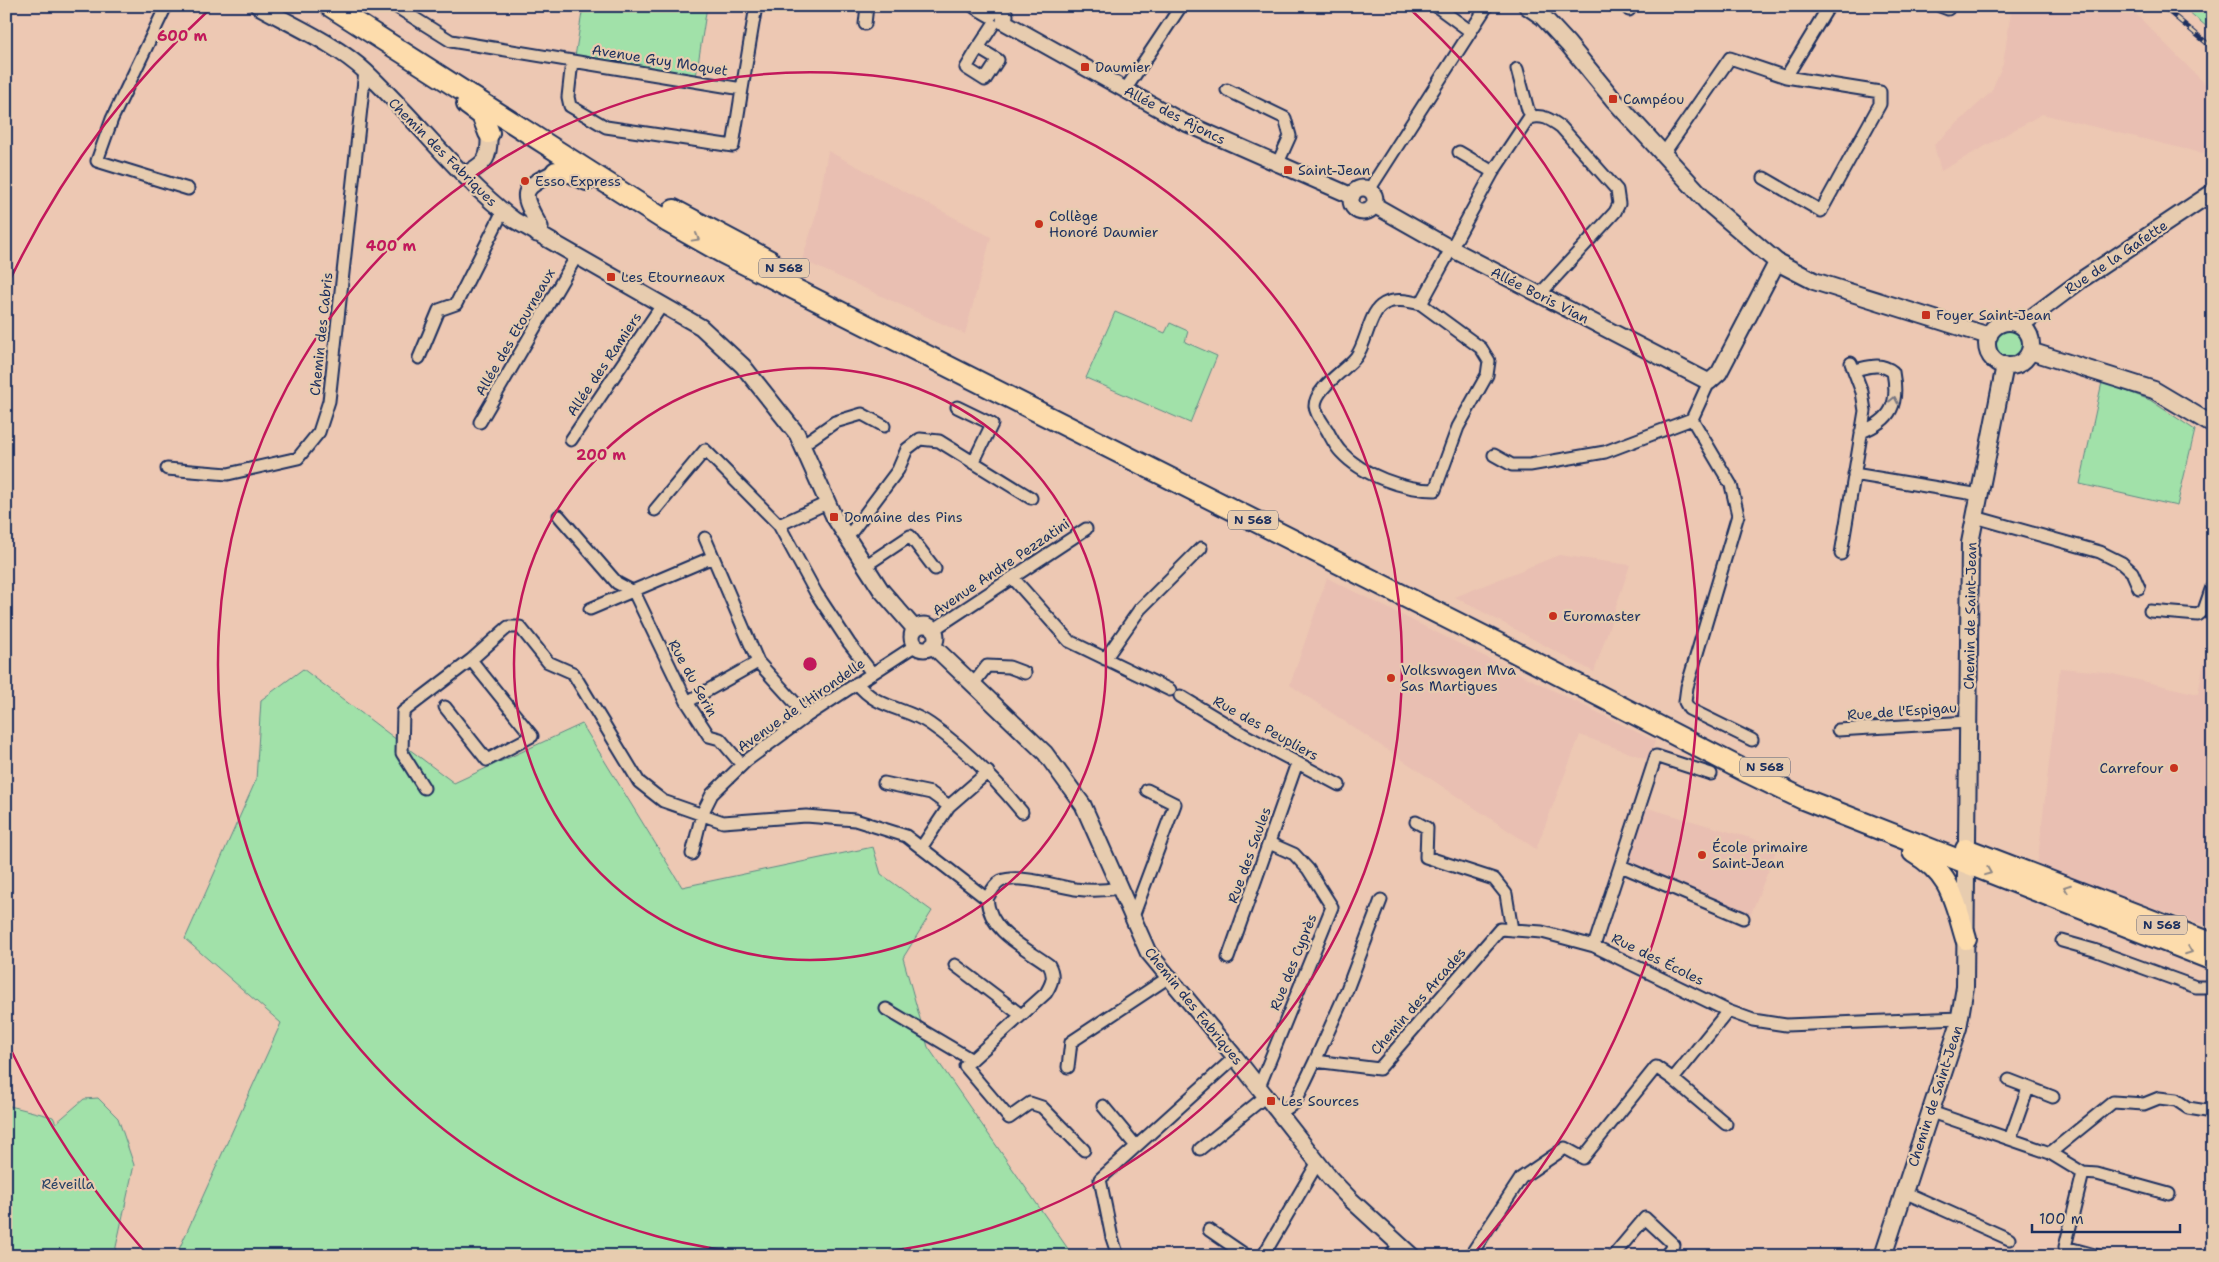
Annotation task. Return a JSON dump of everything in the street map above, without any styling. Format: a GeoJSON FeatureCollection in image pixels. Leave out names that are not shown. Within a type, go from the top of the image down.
{"type":"FeatureCollection","features":[{"type":"Feature","properties":{"kind":"highway"},"geometry":{"type":"LineString","coordinates":[[321,6],[383,41]]}},
{"type":"Feature","properties":{"kind":"highway","name":"N 568"},"geometry":{"type":"LineString","coordinates":[[330,6],[668,222],[723,253],[1483,636],[1749,773],[1803,799],[2213,960]]}},
{"type":"Feature","properties":{"kind":"highway","name":"N 568"},"geometry":{"type":"LineString","coordinates":[[354,6],[662,203],[756,254],[1755,762],[1816,790],[2213,944]]}},
{"type":"Feature","properties":{"kind":"highway"},"geometry":{"type":"LineString","coordinates":[[403,53],[448,92],[482,115],[489,133]]}},
{"type":"Feature","properties":{"kind":"highway"},"geometry":{"type":"LineString","coordinates":[[556,172],[572,172],[648,215],[668,222]]}},
{"type":"Feature","properties":{"kind":"highway"},"geometry":{"type":"LineString","coordinates":[[1803,799],[1914,853],[1937,868],[1946,880],[1966,939]]}},
{"type":"Feature","properties":{"kind":"highway"},"geometry":{"type":"LineString","coordinates":[[2112,905],[2170,920],[2213,936]]}},
{"type":"Feature","properties":{"kind":"main road"},"geometry":{"type":"LineString","coordinates":[[1527,6],[1543,17],[1568,44],[1613,99],[1708,203],[1777,262],[1814,281],[1989,336]]}},
{"type":"Feature","properties":{"kind":"main road"},"geometry":{"type":"LineString","coordinates":[[2004,322],[2021,325],[2030,338],[2030,351],[2023,361],[2005,365],[1992,358],[1988,350],[1989,336],[1997,326],[2004,322]]}},
{"type":"Feature","properties":{"kind":"main road"},"geometry":{"type":"LineString","coordinates":[[2030,351],[2154,390],[2213,425]]}},
{"type":"Feature","properties":{"kind":"main road","name":"Chemin de Saint-Jean"},"geometry":{"type":"LineString","coordinates":[[1967,840],[1970,543],[2005,365]]}},
{"type":"Feature","properties":{"kind":"main road","name":"Chemin de Saint-Jean"},"geometry":{"type":"LineString","coordinates":[[1883,1256],[1960,1018],[1965,987],[1966,872]]}},
{"type":"Feature","properties":{"kind":"street"},"geometry":{"type":"LineString","coordinates":[[166,6],[112,119],[97,161],[188,189]]}},
{"type":"Feature","properties":{"kind":"street","name":"Chemin des Fabriques"},"geometry":{"type":"LineString","coordinates":[[258,6],[335,49],[365,71],[464,176],[503,211],[576,257],[701,327],[743,366],[797,434],[827,503],[846,535],[881,590],[915,629]]}},
{"type":"Feature","properties":{"kind":"street","name":"Avenue Guy Moquet"},"geometry":{"type":"LineString","coordinates":[[395,6],[451,42],[742,89]]}},
{"type":"Feature","properties":{"kind":"street","name":"Avenue Guy Moquet"},"geometry":{"type":"LineString","coordinates":[[572,61],[568,96],[570,106],[606,127],[733,146],[756,6]]}},
{"type":"Feature","properties":{"kind":"street"},"geometry":{"type":"LineString","coordinates":[[865,24],[866,6]]}},
{"type":"Feature","properties":{"kind":"street"},"geometry":{"type":"LineString","coordinates":[[1126,90],[1181,6]]}},
{"type":"Feature","properties":{"kind":"street"},"geometry":{"type":"LineString","coordinates":[[1436,6],[1470,31]]}},
{"type":"Feature","properties":{"kind":"street"},"geometry":{"type":"LineString","coordinates":[[1369,190],[1470,31],[1488,6]]}},
{"type":"Feature","properties":{"kind":"street"},"geometry":{"type":"LineString","coordinates":[[1786,77],[1829,6]]}},
{"type":"Feature","properties":{"kind":"street"},"geometry":{"type":"LineString","coordinates":[[978,48],[995,14]]}},
{"type":"Feature","properties":{"kind":"street","name":"Allée des Ajoncs"},"geometry":{"type":"LineString","coordinates":[[995,14],[1181,121],[1277,165],[1352,196]]}},
{"type":"Feature","properties":{"kind":"street"},"geometry":{"type":"LineString","coordinates":[[1664,153],[1730,58],[1786,77],[1880,92],[1880,104],[1821,211],[1764,178]]}},
{"type":"Feature","properties":{"kind":"street"},"geometry":{"type":"LineString","coordinates":[[1517,69],[1528,110],[1533,117]]}},
{"type":"Feature","properties":{"kind":"street","name":"Chemin des Cabris"},"geometry":{"type":"LineString","coordinates":[[167,469],[228,474],[298,458],[320,432],[329,401],[365,71]]}},
{"type":"Feature","properties":{"kind":"street"},"geometry":{"type":"LineString","coordinates":[[1227,90],[1285,118],[1290,136],[1277,165]]}},
{"type":"Feature","properties":{"kind":"street"},"geometry":{"type":"LineString","coordinates":[[1421,304],[1493,172],[1529,118],[1539,115],[1551,120],[1561,128],[1617,190],[1619,204],[1615,212],[1539,295]]}},
{"type":"Feature","properties":{"kind":"street"},"geometry":{"type":"LineString","coordinates":[[464,176],[480,167],[490,152],[489,133]]}},
{"type":"Feature","properties":{"kind":"street"},"geometry":{"type":"LineString","coordinates":[[1459,152],[1493,172]]}},
{"type":"Feature","properties":{"kind":"street"},"geometry":{"type":"LineString","coordinates":[[537,234],[540,227],[526,204],[527,191],[536,181],[556,172]]}},
{"type":"Feature","properties":{"kind":"street"},"geometry":{"type":"LineString","coordinates":[[1358,189],[1369,190],[1374,195],[1374,205],[1366,212],[1358,211],[1352,206],[1352,196],[1358,189]]}},
{"type":"Feature","properties":{"kind":"street","name":"Rue de la Gafette"},"geometry":{"type":"LineString","coordinates":[[2021,325],[2084,278],[2213,192]]}},
{"type":"Feature","properties":{"kind":"street","name":"Allée Boris Vian"},"geometry":{"type":"LineString","coordinates":[[1374,205],[1450,248],[1709,382]]}},
{"type":"Feature","properties":{"kind":"street"},"geometry":{"type":"LineString","coordinates":[[419,358],[439,310],[456,304],[503,211]]}},
{"type":"Feature","properties":{"kind":"street","name":"Allée des Etourneaux"},"geometry":{"type":"LineString","coordinates":[[480,422],[576,257]]}},
{"type":"Feature","properties":{"kind":"street"},"geometry":{"type":"LineString","coordinates":[[1494,455],[1512,465],[1530,465],[1605,452],[1692,419],[1709,382],[1719,373],[1777,262]]}},
{"type":"Feature","properties":{"kind":"street"},"geometry":{"type":"LineString","coordinates":[[1405,301],[1421,304],[1482,348],[1488,361],[1487,375],[1458,426],[1435,490],[1423,490],[1380,477],[1355,464],[1340,451],[1318,416],[1315,405],[1320,392],[1360,352],[1378,307],[1386,302],[1405,301]]}},
{"type":"Feature","properties":{"kind":"street","name":"Allée des Ramiers"},"geometry":{"type":"LineString","coordinates":[[571,440],[662,304]]}},
{"type":"Feature","properties":{"kind":"street"},"geometry":{"type":"LineString","coordinates":[[1841,554],[1861,432],[1865,411],[1862,392],[1853,367],[1885,366],[1893,372],[1896,388],[1891,411],[1882,423],[1861,432]]}},
{"type":"Feature","properties":{"kind":"street"},"geometry":{"type":"LineString","coordinates":[[957,407],[992,424],[973,463]]}},
{"type":"Feature","properties":{"kind":"street"},"geometry":{"type":"LineString","coordinates":[[802,445],[835,422],[862,414],[884,426]]}},
{"type":"Feature","properties":{"kind":"street"},"geometry":{"type":"LineString","coordinates":[[1692,419],[1731,485],[1738,515],[1687,687],[1685,702],[1690,709],[1752,740]]}},
{"type":"Feature","properties":{"kind":"street"},"geometry":{"type":"LineString","coordinates":[[846,535],[854,530],[898,470],[907,448],[920,439],[939,441],[1031,498]]}},
{"type":"Feature","properties":{"kind":"street"},"geometry":{"type":"LineString","coordinates":[[655,510],[705,450],[779,525],[816,593],[849,643],[872,673]]}},
{"type":"Feature","properties":{"kind":"street"},"geometry":{"type":"LineString","coordinates":[[1854,474],[1980,495]]}},
{"type":"Feature","properties":{"kind":"street"},"geometry":{"type":"LineString","coordinates":[[779,525],[827,503]]}},
{"type":"Feature","properties":{"kind":"street"},"geometry":{"type":"LineString","coordinates":[[559,516],[617,583],[634,592]]}},
{"type":"Feature","properties":{"kind":"street"},"geometry":{"type":"LineString","coordinates":[[1975,517],[2100,552],[2122,562],[2132,572],[2140,588]]}},
{"type":"Feature","properties":{"kind":"street","name":"Avenue Andre Pezzatini"},"geometry":{"type":"LineString","coordinates":[[934,630],[1086,529]]}},
{"type":"Feature","properties":{"kind":"street"},"geometry":{"type":"LineString","coordinates":[[865,566],[887,549],[910,536],[935,569]]}},
{"type":"Feature","properties":{"kind":"street"},"geometry":{"type":"LineString","coordinates":[[705,538],[758,662],[807,716]]}},
{"type":"Feature","properties":{"kind":"street"},"geometry":{"type":"LineString","coordinates":[[1105,659],[1140,609],[1200,548]]}},
{"type":"Feature","properties":{"kind":"street"},"geometry":{"type":"LineString","coordinates":[[590,609],[713,557]]}},
{"type":"Feature","properties":{"kind":"street","name":"Rue des Peupliers"},"geometry":{"type":"LineString","coordinates":[[1013,578],[1069,641],[1175,693],[1339,785]]}},
{"type":"Feature","properties":{"kind":"street"},"geometry":{"type":"LineString","coordinates":[[2150,611],[2198,615],[2204,610],[2213,584]]}},
{"type":"Feature","properties":{"kind":"street","name":"Rue du Serin"},"geometry":{"type":"LineString","coordinates":[[634,592],[687,702],[709,736],[720,739],[742,765]]}},
{"type":"Feature","properties":{"kind":"street"},"geometry":{"type":"LineString","coordinates":[[924,625],[934,630],[936,636],[932,645],[926,648],[916,645],[912,639],[915,629],[924,625]]}},
{"type":"Feature","properties":{"kind":"street"},"geometry":{"type":"LineString","coordinates":[[424,788],[402,753],[403,712],[471,660],[508,628],[520,626],[548,662],[573,673],[639,782],[663,802],[724,822],[806,816],[855,820],[906,836],[987,899],[993,920],[1003,933],[1049,965],[1053,972],[1052,984],[1046,993],[968,1063]]}},
{"type":"Feature","properties":{"kind":"street","name":"Avenue de l'Hirondelle"},"geometry":{"type":"LineString","coordinates":[[692,854],[702,814],[712,794],[742,765],[807,716],[916,645]]}},
{"type":"Feature","properties":{"kind":"street","name":"Chemin des Fabriques"},"geometry":{"type":"LineString","coordinates":[[932,645],[974,683],[1045,753],[1082,805],[1148,952],[1350,1199],[1395,1250],[1412,1256]]}},
{"type":"Feature","properties":{"kind":"street"},"geometry":{"type":"LineString","coordinates":[[445,707],[487,760],[532,736],[471,660]]}},
{"type":"Feature","properties":{"kind":"street"},"geometry":{"type":"LineString","coordinates":[[687,702],[758,662]]}},
{"type":"Feature","properties":{"kind":"street"},"geometry":{"type":"LineString","coordinates":[[974,683],[987,666],[1009,667],[1025,674]]}},
{"type":"Feature","properties":{"kind":"street"},"geometry":{"type":"LineString","coordinates":[[858,683],[866,694],[884,706],[929,723],[988,772],[1022,812]]}},
{"type":"Feature","properties":{"kind":"street","name":"Rue de l'Espigau"},"geometry":{"type":"LineString","coordinates":[[1838,730],[1968,722]]}},
{"type":"Feature","properties":{"kind":"street","name":"Rue des Écoles"},"geometry":{"type":"LineString","coordinates":[[1711,774],[1656,756],[1594,946],[1728,1011],[1753,1020],[1786,1025],[1960,1018]]}},
{"type":"Feature","properties":{"kind":"street","name":"Rue des Saules"},"geometry":{"type":"LineString","coordinates":[[1228,958],[1298,763]]}},
{"type":"Feature","properties":{"kind":"street"},"geometry":{"type":"LineString","coordinates":[[921,848],[948,806],[988,772]]}},
{"type":"Feature","properties":{"kind":"street"},"geometry":{"type":"LineString","coordinates":[[884,783],[931,793],[948,806]]}},
{"type":"Feature","properties":{"kind":"street"},"geometry":{"type":"LineString","coordinates":[[1132,919],[1175,804],[1147,790]]}},
{"type":"Feature","properties":{"kind":"street"},"geometry":{"type":"LineString","coordinates":[[1416,822],[1427,828],[1426,857],[1494,879],[1506,894],[1512,930]]}},
{"type":"Feature","properties":{"kind":"street","name":"Rue des Cyprès"},"geometry":{"type":"LineString","coordinates":[[1263,1091],[1332,907],[1308,869],[1294,854],[1269,843]]}},
{"type":"Feature","properties":{"kind":"street"},"geometry":{"type":"LineString","coordinates":[[1621,866],[1743,918]]}},
{"type":"Feature","properties":{"kind":"street"},"geometry":{"type":"LineString","coordinates":[[987,899],[1000,881],[1015,879],[1084,890],[1100,891],[1118,888]]}},
{"type":"Feature","properties":{"kind":"street"},"geometry":{"type":"LineString","coordinates":[[1280,1113],[1294,1103],[1315,1061],[1346,992],[1381,900]]}},
{"type":"Feature","properties":{"kind":"street","name":"Chemin des Arcades"},"geometry":{"type":"LineString","coordinates":[[1315,1061],[1379,1069],[1500,929],[1542,932],[1594,946]]}},
{"type":"Feature","properties":{"kind":"street"},"geometry":{"type":"LineString","coordinates":[[2062,941],[2094,950],[2196,987],[2213,987]]}},
{"type":"Feature","properties":{"kind":"street"},"geometry":{"type":"LineString","coordinates":[[955,965],[1021,1015]]}},
{"type":"Feature","properties":{"kind":"street"},"geometry":{"type":"LineString","coordinates":[[1068,1067],[1071,1042],[1169,976]]}},
{"type":"Feature","properties":{"kind":"street"},"geometry":{"type":"LineString","coordinates":[[886,1009],[968,1063],[1009,1118],[1030,1103],[1042,1107],[1084,1150]]}},
{"type":"Feature","properties":{"kind":"street"},"geometry":{"type":"LineString","coordinates":[[1673,1079],[1728,1011]]}},
{"type":"Feature","properties":{"kind":"street"},"geometry":{"type":"LineString","coordinates":[[1118,1256],[1112,1238],[1100,1179],[1235,1057]]}},
{"type":"Feature","properties":{"kind":"street"},"geometry":{"type":"LineString","coordinates":[[1470,1256],[1521,1178],[1565,1148],[1583,1158],[1656,1067],[1726,1124]]}},
{"type":"Feature","properties":{"kind":"street"},"geometry":{"type":"LineString","coordinates":[[2009,1080],[2053,1097]]}},
{"type":"Feature","properties":{"kind":"street"},"geometry":{"type":"LineString","coordinates":[[2010,1139],[2028,1088]]}},
{"type":"Feature","properties":{"kind":"street"},"geometry":{"type":"LineString","coordinates":[[1200,1149],[1263,1091]]}},
{"type":"Feature","properties":{"kind":"street"},"geometry":{"type":"LineString","coordinates":[[2050,1153],[2113,1102],[2144,1104],[2159,1098],[2176,1100],[2188,1108],[2213,1112]]}},
{"type":"Feature","properties":{"kind":"street"},"geometry":{"type":"LineString","coordinates":[[1103,1106],[1136,1146]]}},
{"type":"Feature","properties":{"kind":"street"},"geometry":{"type":"LineString","coordinates":[[1931,1112],[2050,1153],[2083,1173],[2097,1174],[2169,1194]]}},
{"type":"Feature","properties":{"kind":"street"},"geometry":{"type":"LineString","coordinates":[[1263,1256],[1318,1162]]}},
{"type":"Feature","properties":{"kind":"street"},"geometry":{"type":"LineString","coordinates":[[2083,1173],[2065,1248],[2098,1256]]}},
{"type":"Feature","properties":{"kind":"street"},"geometry":{"type":"LineString","coordinates":[[1904,1192],[2009,1239]]}},
{"type":"Feature","properties":{"kind":"street"},"geometry":{"type":"LineString","coordinates":[[1613,1256],[1645,1218],[1674,1245],[1665,1256]]}},
{"type":"Feature","properties":{"kind":"street"},"geometry":{"type":"LineString","coordinates":[[1209,1230],[1247,1256]]}},
{"type":"Feature","properties":{"kind":"shaded area"},"geometry":{"type":"Polygon","coordinates":[[[2012,6],[2128,6],[2213,92],[2213,150],[2201,153],[2042,114],[1941,171],[1934,145],[1991,92],[2003,64],[2012,6]]]}},
{"type":"Feature","properties":{"kind":"shaded area"},"geometry":{"type":"Polygon","coordinates":[[[828,151],[991,237],[965,334],[802,260],[817,212],[828,151]]]}},
{"type":"Feature","properties":{"kind":"shaded area"},"geometry":{"type":"Polygon","coordinates":[[[1559,555],[1630,565],[1594,672],[1455,597],[1559,555]]]}},
{"type":"Feature","properties":{"kind":"shaded area"},"geometry":{"type":"Polygon","coordinates":[[[1327,578],[1655,741],[1649,760],[1580,735],[1536,849],[1290,685],[1327,578]]]}},
{"type":"Feature","properties":{"kind":"shaded area"},"geometry":{"type":"Polygon","coordinates":[[[2212,619],[2213,924],[2198,923],[2037,867],[2060,668],[2104,672],[2198,694],[2212,619]]]}},
{"type":"Feature","properties":{"kind":"shaded area","name":"École primaire Saint-Jean"},"geometry":{"type":"Polygon","coordinates":[[[1644,807],[1778,846],[1751,914],[1627,864],[1644,807]]]}},
{"type":"Feature","properties":{"kind":"green space"},"geometry":{"type":"Polygon","coordinates":[[[583,6],[707,6],[696,77],[575,57],[583,6]]]}},
{"type":"Feature","properties":{"kind":"green space"},"geometry":{"type":"Polygon","coordinates":[[[2182,6],[2213,6],[2213,32],[2182,6]]]}},
{"type":"Feature","properties":{"kind":"green space"},"geometry":{"type":"Polygon","coordinates":[[[1115,312],[1165,333],[1170,323],[1188,331],[1185,342],[1217,356],[1190,423],[1086,378],[1115,312]]]}},
{"type":"Feature","properties":{"kind":"green space"},"geometry":{"type":"Polygon","coordinates":[[[2010,326],[2017,327],[2022,331],[2026,336],[2026,350],[2022,355],[2017,359],[2010,360],[2003,359],[1998,355],[1994,350],[1993,343],[1994,336],[1998,331],[2003,327],[2010,326]]]}},
{"type":"Feature","properties":{"kind":"green space"},"geometry":{"type":"Polygon","coordinates":[[[2102,382],[2150,400],[2195,430],[2177,506],[2080,484],[2102,382]]]}},
{"type":"Feature","properties":{"kind":"green space"},"geometry":{"type":"Polygon","coordinates":[[[303,669],[454,783],[582,724],[682,887],[873,847],[881,874],[932,911],[903,958],[928,1047],[1073,1256],[176,1256],[281,1023],[185,939],[256,780],[261,700],[303,669]]]}},
{"type":"Feature","properties":{"kind":"green space","name":"Réveilla"},"geometry":{"type":"Polygon","coordinates":[[[98,1098],[118,1118],[134,1165],[114,1256],[6,1256],[6,1105],[53,1117],[56,1123],[84,1099],[98,1098]]]}},
{"type":"Feature","properties":{"kind":"railway"},"geometry":{"type":"LineString","coordinates":[[2162,6],[2213,48]]}},
{"type":"Feature","properties":{"kind":"place","name":"Daumier"},"geometry":{"type":"Point","coordinates":[1085,67]}},
{"type":"Feature","properties":{"kind":"place","name":"Campéou"},"geometry":{"type":"Point","coordinates":[1613,99]}},
{"type":"Feature","properties":{"kind":"place","name":"Saint-Jean"},"geometry":{"type":"Point","coordinates":[1288,170]}},
{"type":"Feature","properties":{"kind":"place","name":"Esso Express"},"geometry":{"type":"Point","coordinates":[525,181]}},
{"type":"Feature","properties":{"kind":"place","name":"Collège Honoré Daumier"},"geometry":{"type":"Point","coordinates":[1039,224]}},
{"type":"Feature","properties":{"kind":"place","name":"Les Etourneaux"},"geometry":{"type":"Point","coordinates":[611,277]}},
{"type":"Feature","properties":{"kind":"place","name":"Foyer Saint-Jean"},"geometry":{"type":"Point","coordinates":[1926,315]}},
{"type":"Feature","properties":{"kind":"place","name":"Domaine des Pins"},"geometry":{"type":"Point","coordinates":[834,517]}},
{"type":"Feature","properties":{"kind":"place","name":"Euromaster"},"geometry":{"type":"Point","coordinates":[1553,616]}},
{"type":"Feature","properties":{"kind":"place","name":"Volkswagen Mva Sas Martigues"},"geometry":{"type":"Point","coordinates":[1391,678]}},
{"type":"Feature","properties":{"kind":"place","name":"Carrefour"},"geometry":{"type":"Point","coordinates":[2174,768]}},
{"type":"Feature","properties":{"kind":"place","name":"École primaire Saint-Jean"},"geometry":{"type":"Point","coordinates":[1702,855]}},
{"type":"Feature","properties":{"kind":"place","name":"Les Sources"},"geometry":{"type":"Point","coordinates":[1271,1101]}}]}
